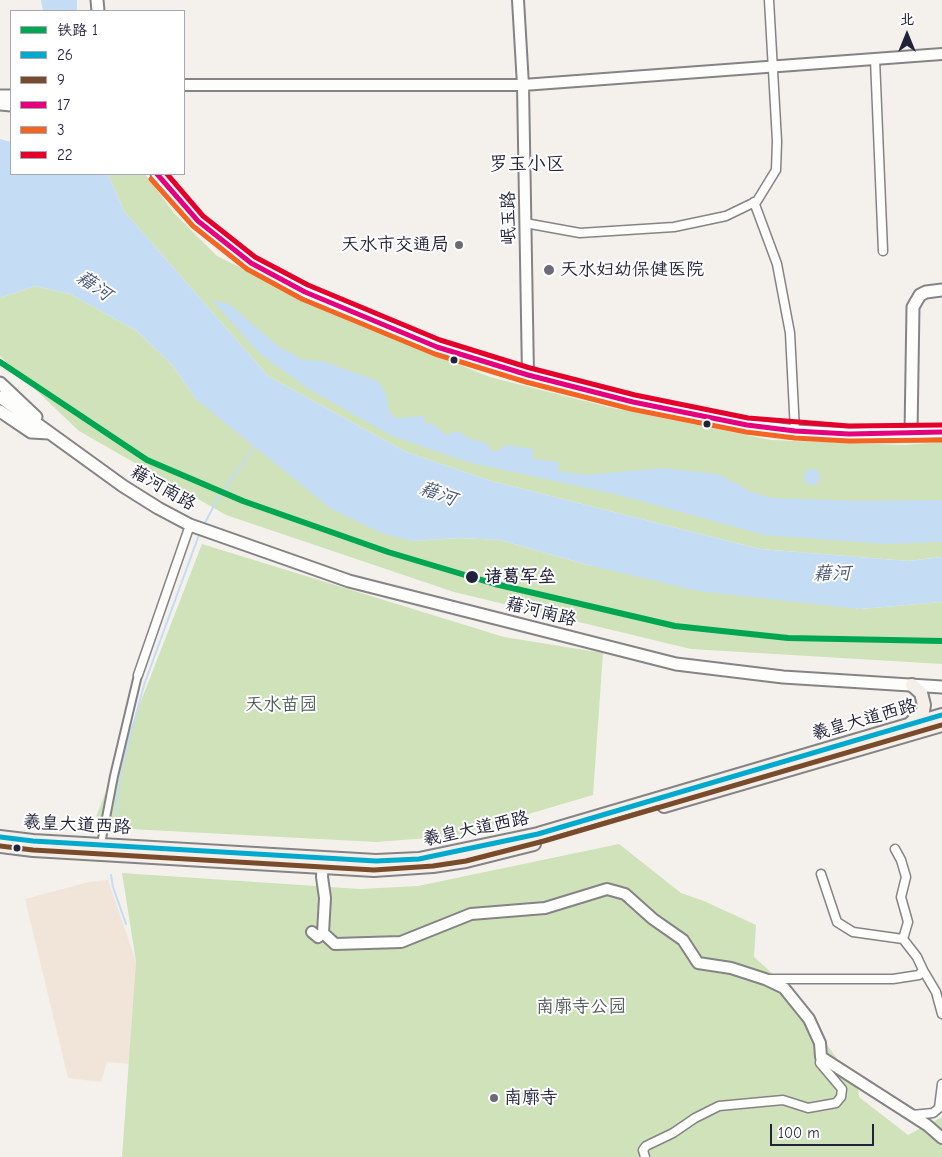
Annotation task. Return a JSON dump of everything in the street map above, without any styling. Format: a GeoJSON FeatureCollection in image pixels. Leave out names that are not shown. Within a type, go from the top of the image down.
{"type":"FeatureCollection","features":[{"type":"Feature","properties":{"kind":"main road"},"geometry":{"type":"LineString","coordinates":[[158,175],[198,220],[251,263],[305,292],[437,347],[633,402],[747,425],[795,431],[849,434],[942,432]]}},
{"type":"Feature","properties":{"kind":"main road"},"geometry":{"type":"LineString","coordinates":[[911,433],[913,307],[916,301],[926,292],[942,290]]}},
{"type":"Feature","properties":{"kind":"main road","name":"藉河南路"},"geometry":{"type":"LineString","coordinates":[[0,383],[27,406],[50,433]]}},
{"type":"Feature","properties":{"kind":"main road","name":"藉河南路"},"geometry":{"type":"LineString","coordinates":[[0,396],[123,486],[190,524],[349,581],[676,664],[783,677],[942,687]]}},
{"type":"Feature","properties":{"kind":"main road","name":"藉河南路"},"geometry":{"type":"LineString","coordinates":[[0,411],[31,432],[50,433]]}},
{"type":"Feature","properties":{"kind":"main road"},"geometry":{"type":"LineString","coordinates":[[909,726],[923,711],[924,705],[921,693],[912,685]]}},
{"type":"Feature","properties":{"kind":"main road","name":"羲皇大道西路"},"geometry":{"type":"LineString","coordinates":[[0,837],[33,841],[102,844],[323,867],[376,861],[419,859],[538,834],[942,715]]}},
{"type":"Feature","properties":{"kind":"main road","name":"羲皇大道西路"},"geometry":{"type":"LineString","coordinates":[[0,846],[33,850],[398,870],[466,861],[552,839],[942,725]]}},
{"type":"Feature","properties":{"kind":"street","name":"岷玉路"},"geometry":{"type":"LineString","coordinates":[[518,0],[523,85],[528,374]]}},
{"type":"Feature","properties":{"kind":"street"},"geometry":{"type":"LineString","coordinates":[[525,223],[580,233],[674,227],[726,216],[754,202],[776,170],[777,141],[770,0]]}},
{"type":"Feature","properties":{"kind":"street"},"geometry":{"type":"LineString","coordinates":[[185,85],[523,85],[942,54]]}},
{"type":"Feature","properties":{"kind":"street"},"geometry":{"type":"LineString","coordinates":[[875,59],[883,251]]}},
{"type":"Feature","properties":{"kind":"street"},"geometry":{"type":"LineString","coordinates":[[754,202],[777,264],[790,333],[795,431]]}},
{"type":"Feature","properties":{"kind":"street"},"geometry":{"type":"LineString","coordinates":[[102,844],[114,776],[138,675],[190,524]]}},
{"type":"Feature","properties":{"kind":"street"},"geometry":{"type":"LineString","coordinates":[[895,849],[902,860],[906,877],[902,897],[908,922],[902,939]]}},
{"type":"Feature","properties":{"kind":"street"},"geometry":{"type":"LineString","coordinates":[[323,867],[325,898],[317,933],[335,944],[401,942],[470,914],[545,908],[607,889],[625,894],[653,919],[683,940],[698,962],[731,968],[766,979],[784,988],[809,1019],[820,1043],[820,1063],[842,1089],[842,1097],[836,1103],[808,1108],[783,1100],[718,1106],[695,1118],[673,1133],[646,1146],[644,1150],[645,1157]]}},
{"type":"Feature","properties":{"kind":"street"},"geometry":{"type":"LineString","coordinates":[[821,874],[837,922],[853,932],[902,939],[917,957],[936,992],[942,1014]]}},
{"type":"Feature","properties":{"kind":"street"},"geometry":{"type":"LineString","coordinates":[[766,979],[893,979],[919,975],[923,970]]}},
{"type":"Feature","properties":{"kind":"street"},"geometry":{"type":"LineString","coordinates":[[820,1057],[912,1115],[942,1138]]}},
{"type":"Feature","properties":{"kind":"street"},"geometry":{"type":"LineString","coordinates":[[912,1115],[934,1113],[939,1108],[942,1084]]}},
{"type":"Feature","properties":{"kind":"shaded area"},"geometry":{"type":"Polygon","coordinates":[[[108,880],[136,961],[129,1064],[107,1062],[101,1082],[68,1078],[25,899],[89,882],[108,880]]]}},
{"type":"Feature","properties":{"kind":"green space"},"geometry":{"type":"Polygon","coordinates":[[[108,175],[146,175],[174,213],[217,256],[351,322],[490,377],[608,407],[771,440],[905,445],[942,442],[942,557],[908,561],[760,549],[491,481],[406,452],[268,376],[124,211],[108,175]]]}},
{"type":"Feature","properties":{"kind":"green space"},"geometry":{"type":"Polygon","coordinates":[[[35,286],[70,294],[137,331],[173,366],[196,399],[412,541],[459,538],[500,540],[588,565],[860,609],[942,602],[942,664],[691,649],[454,592],[226,515],[79,431],[0,356],[0,298],[35,286]]]}},
{"type":"Feature","properties":{"kind":"green space","name":"天水苗园"},"geometry":{"type":"Polygon","coordinates":[[[202,544],[504,637],[603,653],[593,795],[454,836],[376,842],[111,828],[96,817],[202,544]]]}},
{"type":"Feature","properties":{"kind":"green space","name":"南廓寺公园"},"geometry":{"type":"Polygon","coordinates":[[[619,844],[681,893],[704,901],[756,925],[754,957],[782,982],[858,1088],[859,1097],[908,1135],[942,1117],[942,1157],[122,1157],[136,961],[122,873],[360,889],[418,886],[619,844]]]}},
{"type":"Feature","properties":{"kind":"water"},"geometry":{"type":"Polygon","coordinates":[[[41,0],[77,0],[77,10],[43,10],[41,0]]]}},
{"type":"Feature","properties":{"kind":"water","name":"藉河"},"geometry":{"type":"Polygon","coordinates":[[[0,139],[10,142],[10,175],[108,175],[124,211],[268,376],[406,452],[491,481],[760,549],[908,561],[942,557],[942,602],[860,609],[698,591],[588,565],[500,540],[459,538],[412,541],[384,534],[331,509],[196,399],[173,366],[137,331],[70,294],[35,286],[0,298],[0,139]]]}},
{"type":"Feature","properties":{"kind":"water"},"geometry":{"type":"Polygon","coordinates":[[[212,300],[229,304],[279,347],[304,360],[322,361],[378,381],[385,392],[390,413],[396,418],[425,416],[424,422],[433,424],[446,435],[458,431],[468,438],[486,443],[493,451],[498,451],[504,445],[533,449],[533,459],[559,462],[558,471],[586,475],[663,468],[718,474],[752,492],[771,498],[860,501],[942,500],[942,542],[887,544],[764,535],[615,494],[467,462],[390,435],[307,388],[259,353],[212,300]]]}},
{"type":"Feature","properties":{"kind":"water"},"geometry":{"type":"Polygon","coordinates":[[[812,469],[818,471],[820,477],[818,483],[812,485],[806,483],[804,477],[806,471],[812,469]]]}},
{"type":"Feature","properties":{"kind":"waterway"},"geometry":{"type":"LineString","coordinates":[[205,523],[218,498],[255,446]]}},
{"type":"Feature","properties":{"kind":"waterway"},"geometry":{"type":"LineString","coordinates":[[116,814],[120,775],[144,685],[199,535]]}},
{"type":"Feature","properties":{"kind":"waterway"},"geometry":{"type":"LineString","coordinates":[[111,875],[113,887],[126,924]]}},
{"type":"Feature","properties":{"kind":"rail line","name":"1"},"geometry":{"type":"LineString","coordinates":[[0,362],[147,460],[243,501],[388,552],[495,584],[675,626],[788,638],[942,641]]}},
{"type":"Feature","properties":{"kind":"transit line","name":"17"},"geometry":{"type":"LineString","coordinates":[[158,175],[198,221],[251,263],[305,292],[437,347],[528,375],[633,402],[747,425],[795,431],[849,434],[942,432]]}},
{"type":"Feature","properties":{"kind":"transit line","name":"22"},"geometry":{"type":"LineString","coordinates":[[168,175],[203,216],[255,257],[308,285],[440,340],[530,368],[635,395],[748,418],[849,426],[942,425]]}},
{"type":"Feature","properties":{"kind":"transit line","name":"3"},"geometry":{"type":"LineString","coordinates":[[151,179],[193,226],[247,269],[302,299],[435,354],[526,382],[631,409],[746,432],[795,438],[849,441],[942,440]]}},
{"type":"Feature","properties":{"kind":"transit line","name":"26"},"geometry":{"type":"LineString","coordinates":[[0,837],[33,841],[376,861],[419,859],[538,834],[942,715]]}},
{"type":"Feature","properties":{"kind":"transit line","name":"9"},"geometry":{"type":"LineString","coordinates":[[0,846],[33,850],[374,870],[433,866],[466,861],[544,841],[942,725]]}},
{"type":"Feature","properties":{"kind":"place","name":"天水市交通局"},"geometry":{"type":"Point","coordinates":[459,245]}},
{"type":"Feature","properties":{"kind":"place","name":"天水妇幼保健医院"},"geometry":{"type":"Point","coordinates":[549,270]}},
{"type":"Feature","properties":{"kind":"place","name":"诸葛军垒"},"geometry":{"type":"Point","coordinates":[472,577]}},
{"type":"Feature","properties":{"kind":"place","name":"南廓寺"},"geometry":{"type":"Point","coordinates":[494,1098]}},
{"type":"Feature","properties":{"kind":"district","name":"罗玉小区"},"geometry":{"type":"Point","coordinates":[527,165]}}]}
